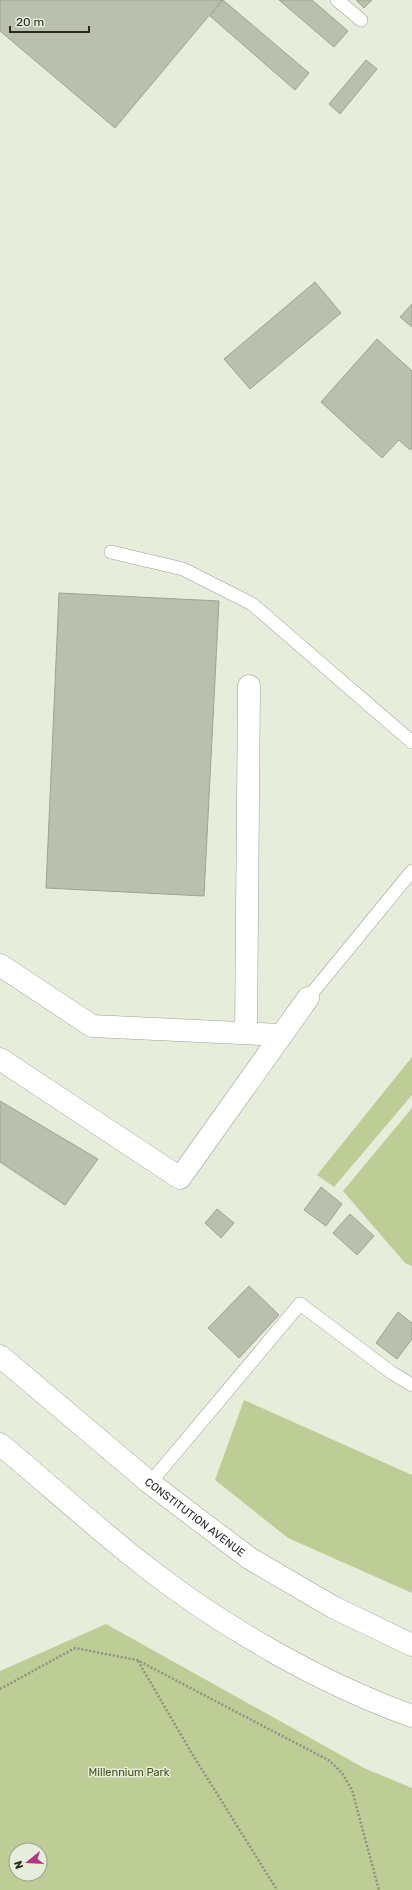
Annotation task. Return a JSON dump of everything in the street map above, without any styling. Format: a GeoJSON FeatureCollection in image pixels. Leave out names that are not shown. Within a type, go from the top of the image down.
{"type":"FeatureCollection","features":[{"type":"Feature","properties":{"kind":"street"},"geometry":{"type":"LineString","coordinates":[[246,1033],[249,686]]}},
{"type":"Feature","properties":{"kind":"street"},"geometry":{"type":"LineString","coordinates":[[0,965],[92,1026],[282,1035]]}},
{"type":"Feature","properties":{"kind":"street"},"geometry":{"type":"LineString","coordinates":[[0,1060],[180,1178],[308,998]]}},
{"type":"Feature","properties":{"kind":"street","name":"CONSTITUTION AVENUE"},"geometry":{"type":"LineString","coordinates":[[0,1356],[150,1483],[249,1558],[333,1607],[412,1645]]}},
{"type":"Feature","properties":{"kind":"street"},"geometry":{"type":"LineString","coordinates":[[0,1444],[146,1567],[234,1629],[317,1674],[412,1716]]}},
{"type":"Feature","properties":{"kind":"lane"},"geometry":{"type":"LineString","coordinates":[[337,0],[361,20]]}},
{"type":"Feature","properties":{"kind":"lane"},"geometry":{"type":"LineString","coordinates":[[111,552],[183,569],[252,604],[412,742]]}},
{"type":"Feature","properties":{"kind":"lane"},"geometry":{"type":"LineString","coordinates":[[308,998],[412,871]]}},
{"type":"Feature","properties":{"kind":"lane"},"geometry":{"type":"LineString","coordinates":[[150,1483],[300,1304],[392,1373],[412,1385]]}},
{"type":"Feature","properties":{"kind":"path"},"geometry":{"type":"LineString","coordinates":[[0,1689],[75,1648],[137,1660],[330,1761],[342,1773],[352,1790],[379,1890]]}},
{"type":"Feature","properties":{"kind":"path"},"geometry":{"type":"LineString","coordinates":[[137,1660],[191,1752],[277,1890]]}},
{"type":"Feature","properties":{"kind":"green space"},"geometry":{"type":"Polygon","coordinates":[[[412,1057],[412,1095],[334,1187],[317,1175],[412,1057]]]}},
{"type":"Feature","properties":{"kind":"green space"},"geometry":{"type":"Polygon","coordinates":[[[412,1108],[412,1266],[405,1263],[343,1191],[412,1108]]]}},
{"type":"Feature","properties":{"kind":"green space"},"geometry":{"type":"Polygon","coordinates":[[[244,1400],[412,1475],[412,1593],[288,1538],[215,1480],[244,1400]]]}},
{"type":"Feature","properties":{"kind":"green space","name":"Millennium Park"},"geometry":{"type":"Polygon","coordinates":[[[106,1624],[364,1768],[412,1788],[412,1890],[0,1890],[0,1671],[106,1624]]]}},
{"type":"Feature","properties":{"kind":"building"},"geometry":{"type":"Polygon","coordinates":[[[0,0],[222,0],[115,128],[0,31],[0,0]]]}},
{"type":"Feature","properties":{"kind":"building"},"geometry":{"type":"Polygon","coordinates":[[[223,0],[309,73],[295,90],[210,16],[223,0]]]}},
{"type":"Feature","properties":{"kind":"building"},"geometry":{"type":"Polygon","coordinates":[[[279,0],[312,0],[348,31],[334,47],[279,0]]]}},
{"type":"Feature","properties":{"kind":"building"},"geometry":{"type":"Polygon","coordinates":[[[356,0],[372,0],[364,8],[356,0]]]}},
{"type":"Feature","properties":{"kind":"building"},"geometry":{"type":"Polygon","coordinates":[[[366,60],[377,69],[340,114],[329,104],[366,60]]]}},
{"type":"Feature","properties":{"kind":"building"},"geometry":{"type":"Polygon","coordinates":[[[315,282],[341,313],[250,389],[224,359],[315,282]]]}},
{"type":"Feature","properties":{"kind":"building"},"geometry":{"type":"Polygon","coordinates":[[[412,304],[412,327],[400,317],[412,304]]]}},
{"type":"Feature","properties":{"kind":"building"},"geometry":{"type":"Polygon","coordinates":[[[377,339],[412,371],[412,448],[410,450],[399,440],[382,458],[321,402],[377,339]]]}},
{"type":"Feature","properties":{"kind":"building"},"geometry":{"type":"Polygon","coordinates":[[[59,593],[219,601],[204,896],[46,888],[59,593]]]}},
{"type":"Feature","properties":{"kind":"building"},"geometry":{"type":"Polygon","coordinates":[[[0,1101],[98,1159],[65,1205],[0,1162],[0,1101]]]}},
{"type":"Feature","properties":{"kind":"building"},"geometry":{"type":"Polygon","coordinates":[[[321,1187],[342,1204],[326,1226],[304,1210],[321,1187]]]}},
{"type":"Feature","properties":{"kind":"building"},"geometry":{"type":"Polygon","coordinates":[[[217,1209],[234,1223],[221,1238],[205,1223],[217,1209]]]}},
{"type":"Feature","properties":{"kind":"building"},"geometry":{"type":"Polygon","coordinates":[[[350,1214],[374,1236],[357,1255],[333,1233],[350,1214]]]}},
{"type":"Feature","properties":{"kind":"building"},"geometry":{"type":"Polygon","coordinates":[[[249,1286],[279,1315],[239,1358],[208,1328],[249,1286]]]}},
{"type":"Feature","properties":{"kind":"building"},"geometry":{"type":"Polygon","coordinates":[[[398,1312],[412,1323],[412,1339],[397,1359],[376,1343],[398,1312]]]}}]}
